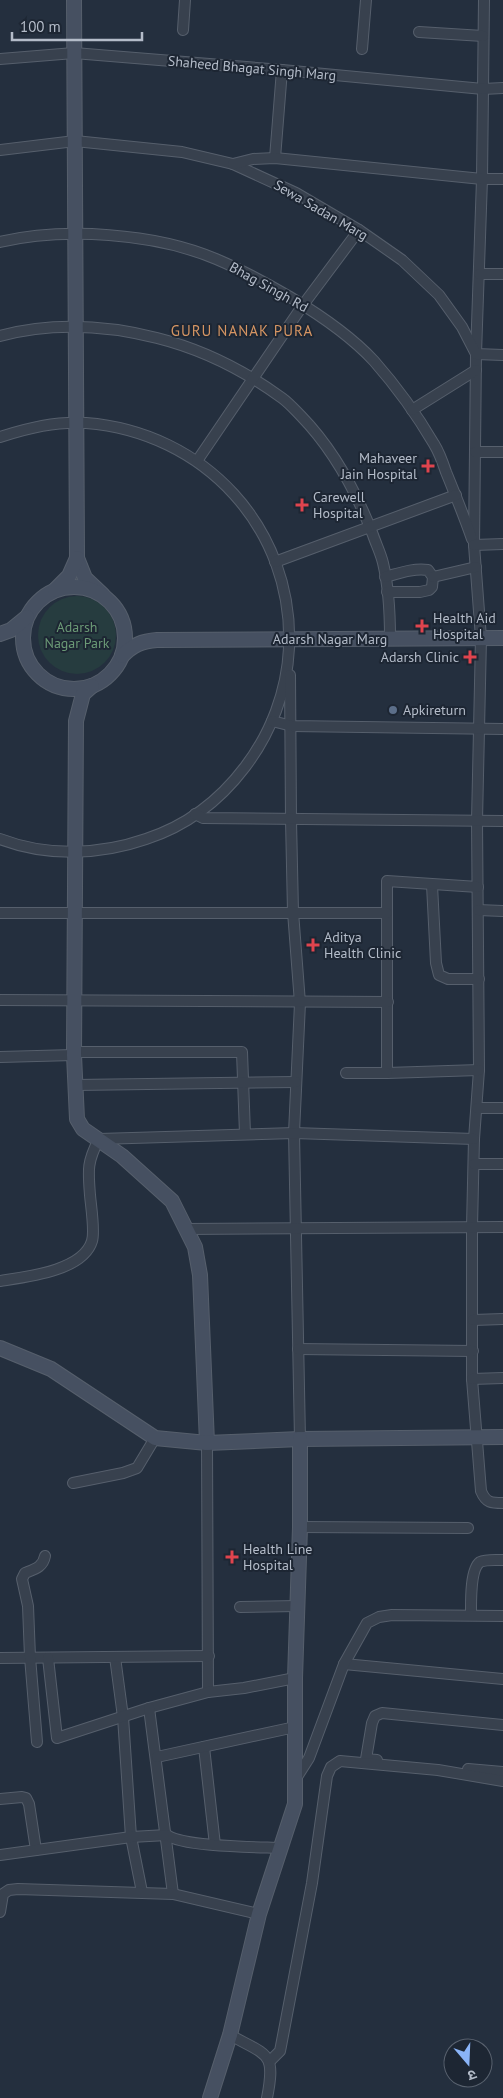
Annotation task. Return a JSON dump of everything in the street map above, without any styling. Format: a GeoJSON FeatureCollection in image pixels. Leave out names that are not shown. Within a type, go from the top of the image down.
{"type":"FeatureCollection","features":[{"type":"Feature","properties":{"kind":"street"},"geometry":{"type":"LineString","coordinates":[[74,0],[77,558],[85,578],[112,602],[120,614],[135,629],[157,640]]}},
{"type":"Feature","properties":{"kind":"street"},"geometry":{"type":"LineString","coordinates":[[183,30],[185,0]]}},
{"type":"Feature","properties":{"kind":"street"},"geometry":{"type":"LineString","coordinates":[[362,49],[366,0]]}},
{"type":"Feature","properties":{"kind":"street"},"geometry":{"type":"LineString","coordinates":[[484,0],[482,178],[476,354],[474,545],[481,638],[477,821],[479,1070],[474,1139],[472,1227],[472,1379],[481,1491],[484,1499],[490,1503],[503,1503]]}},
{"type":"Feature","properties":{"kind":"street"},"geometry":{"type":"LineString","coordinates":[[419,32],[483,36]]}},
{"type":"Feature","properties":{"kind":"street","name":"Shaheed Bhagat Singh Marg"},"geometry":{"type":"LineString","coordinates":[[0,59],[74,53],[483,88],[503,88]]}},
{"type":"Feature","properties":{"kind":"street"},"geometry":{"type":"LineString","coordinates":[[275,158],[282,70]]}},
{"type":"Feature","properties":{"kind":"street","name":"Sewa Sadan Marg"},"geometry":{"type":"LineString","coordinates":[[0,150],[75,140],[182,152],[234,164],[296,193],[359,230],[402,260],[439,295],[462,327],[476,354]]}},
{"type":"Feature","properties":{"kind":"street"},"geometry":{"type":"LineString","coordinates":[[234,164],[253,158],[275,158],[503,179]]}},
{"type":"Feature","properties":{"kind":"street"},"geometry":{"type":"LineString","coordinates":[[197,461],[303,305],[359,230]]}},
{"type":"Feature","properties":{"kind":"street","name":"Bhag Singh Rd"},"geometry":{"type":"LineString","coordinates":[[0,242],[18,238],[75,234],[124,236],[173,246],[215,258],[303,305],[338,329],[374,361],[412,410],[436,446],[474,545]]}},
{"type":"Feature","properties":{"kind":"street"},"geometry":{"type":"LineString","coordinates":[[479,274],[503,274]]}},
{"type":"Feature","properties":{"kind":"street"},"geometry":{"type":"LineString","coordinates":[[0,336],[18,331],[76,326],[106,328],[185,345],[221,362],[284,398],[309,424],[334,457],[353,487],[383,562],[388,592],[390,638]]}},
{"type":"Feature","properties":{"kind":"street"},"geometry":{"type":"LineString","coordinates":[[476,354],[503,355]]}},
{"type":"Feature","properties":{"kind":"street"},"geometry":{"type":"LineString","coordinates":[[412,410],[476,370]]}},
{"type":"Feature","properties":{"kind":"street"},"geometry":{"type":"LineString","coordinates":[[0,437],[23,429],[76,423],[114,427],[144,434],[169,444],[197,461],[218,477],[254,520],[268,544],[287,603],[292,726],[291,820],[294,912],[300,1003],[294,1133],[300,1438],[300,1527],[295,1678],[295,1804],[259,1914],[230,2035],[210,2098]]}},
{"type":"Feature","properties":{"kind":"street"},"geometry":{"type":"LineString","coordinates":[[475,452],[503,452]]}},
{"type":"Feature","properties":{"kind":"street"},"geometry":{"type":"LineString","coordinates":[[275,562],[456,495]]}},
{"type":"Feature","properties":{"kind":"street"},"geometry":{"type":"LineString","coordinates":[[474,545],[503,544]]}},
{"type":"Feature","properties":{"kind":"street"},"geometry":{"type":"LineString","coordinates":[[0,635],[11,630],[27,617],[38,601],[69,576],[77,558]]}},
{"type":"Feature","properties":{"kind":"street"},"geometry":{"type":"LineString","coordinates":[[434,577],[476,567]]}},
{"type":"Feature","properties":{"kind":"street"},"geometry":{"type":"LineString","coordinates":[[385,577],[422,569],[428,570],[434,577]]}},
{"type":"Feature","properties":{"kind":"street"},"geometry":{"type":"LineString","coordinates":[[388,592],[425,591],[432,587],[434,577]]}},
{"type":"Feature","properties":{"kind":"street"},"geometry":{"type":"LineString","coordinates":[[54,590],[76,586],[91,589],[103,595]]}},
{"type":"Feature","properties":{"kind":"street"},"geometry":{"type":"LineString","coordinates":[[120,614],[126,636],[122,656]]}},
{"type":"Feature","properties":{"kind":"street"},"geometry":{"type":"LineString","coordinates":[[27,617],[23,631],[24,651],[30,664],[39,675],[58,687],[67,696],[76,721]]}},
{"type":"Feature","properties":{"kind":"street"},"geometry":{"type":"LineString","coordinates":[[0,635],[12,640],[24,651]]}},
{"type":"Feature","properties":{"kind":"street","name":"Adarsh Nagar Marg"},"geometry":{"type":"LineString","coordinates":[[157,640],[503,638]]}},
{"type":"Feature","properties":{"kind":"street"},"geometry":{"type":"LineString","coordinates":[[0,839],[33,848],[75,852],[103,850],[132,844],[156,836],[195,814],[222,793],[253,757],[272,721],[283,689],[289,639]]}},
{"type":"Feature","properties":{"kind":"street"},"geometry":{"type":"LineString","coordinates":[[157,640],[143,641],[131,647],[122,656],[109,675],[83,694],[76,721],[75,1085],[77,1119],[83,1129],[122,1156],[172,1201],[195,1247],[200,1275],[207,1443],[208,1692]]}},
{"type":"Feature","properties":{"kind":"street"},"geometry":{"type":"LineString","coordinates":[[58,687],[72,689],[92,686]]}},
{"type":"Feature","properties":{"kind":"street"},"geometry":{"type":"LineString","coordinates":[[272,721],[292,726],[503,729]]}},
{"type":"Feature","properties":{"kind":"street"},"geometry":{"type":"LineString","coordinates":[[195,814],[203,818],[503,821]]}},
{"type":"Feature","properties":{"kind":"street"},"geometry":{"type":"LineString","coordinates":[[387,1073],[387,881],[478,887]]}},
{"type":"Feature","properties":{"kind":"street"},"geometry":{"type":"LineString","coordinates":[[432,885],[436,963],[439,976],[448,979],[478,979]]}},
{"type":"Feature","properties":{"kind":"street"},"geometry":{"type":"LineString","coordinates":[[478,910],[503,911]]}},
{"type":"Feature","properties":{"kind":"street"},"geometry":{"type":"LineString","coordinates":[[0,913],[388,913]]}},
{"type":"Feature","properties":{"kind":"street"},"geometry":{"type":"LineString","coordinates":[[0,1000],[388,1002]]}},
{"type":"Feature","properties":{"kind":"street"},"geometry":{"type":"LineString","coordinates":[[0,1057],[74,1053],[242,1052],[245,1134]]}},
{"type":"Feature","properties":{"kind":"street"},"geometry":{"type":"LineString","coordinates":[[346,1073],[479,1070]]}},
{"type":"Feature","properties":{"kind":"street"},"geometry":{"type":"LineString","coordinates":[[75,1085],[296,1082]]}},
{"type":"Feature","properties":{"kind":"street"},"geometry":{"type":"LineString","coordinates":[[477,1108],[503,1108]]}},
{"type":"Feature","properties":{"kind":"street"},"geometry":{"type":"LineString","coordinates":[[99,1139],[294,1133],[474,1139]]}},
{"type":"Feature","properties":{"kind":"street"},"geometry":{"type":"LineString","coordinates":[[0,1281],[44,1273],[85,1255],[92,1240],[88,1172],[90,1158],[99,1139]]}},
{"type":"Feature","properties":{"kind":"street"},"geometry":{"type":"LineString","coordinates":[[474,1164],[503,1164]]}},
{"type":"Feature","properties":{"kind":"street"},"geometry":{"type":"LineString","coordinates":[[186,1229],[503,1227]]}},
{"type":"Feature","properties":{"kind":"street"},"geometry":{"type":"LineString","coordinates":[[473,1320],[503,1319]]}},
{"type":"Feature","properties":{"kind":"street"},"geometry":{"type":"LineString","coordinates":[[0,1348],[51,1369],[156,1438],[207,1443],[300,1438],[503,1437]]}},
{"type":"Feature","properties":{"kind":"street"},"geometry":{"type":"LineString","coordinates":[[298,1349],[473,1351]]}},
{"type":"Feature","properties":{"kind":"street"},"geometry":{"type":"LineString","coordinates":[[472,1379],[503,1378]]}},
{"type":"Feature","properties":{"kind":"street"},"geometry":{"type":"LineString","coordinates":[[73,1483],[123,1473],[137,1468],[156,1438]]}},
{"type":"Feature","properties":{"kind":"street"},"geometry":{"type":"LineString","coordinates":[[300,1527],[468,1528]]}},
{"type":"Feature","properties":{"kind":"street"},"geometry":{"type":"LineString","coordinates":[[37,1742],[28,1606],[23,1576],[24,1573],[40,1566],[44,1562],[45,1556]]}},
{"type":"Feature","properties":{"kind":"street"},"geometry":{"type":"LineString","coordinates":[[471,1616],[473,1569],[478,1563],[485,1560],[503,1560]]}},
{"type":"Feature","properties":{"kind":"street"},"geometry":{"type":"LineString","coordinates":[[240,1607],[297,1606]]}},
{"type":"Feature","properties":{"kind":"street"},"geometry":{"type":"LineString","coordinates":[[295,1780],[309,1758],[344,1664],[367,1623],[379,1617],[392,1615],[503,1616]]}},
{"type":"Feature","properties":{"kind":"street"},"geometry":{"type":"LineString","coordinates":[[0,1658],[209,1656]]}},
{"type":"Feature","properties":{"kind":"street"},"geometry":{"type":"LineString","coordinates":[[115,1657],[123,1717],[131,1837],[142,1892]]}},
{"type":"Feature","properties":{"kind":"street"},"geometry":{"type":"LineString","coordinates":[[48,1658],[57,1738],[150,1708],[208,1692],[244,1688],[295,1678]]}},
{"type":"Feature","properties":{"kind":"street"},"geometry":{"type":"LineString","coordinates":[[344,1664],[503,1678]]}},
{"type":"Feature","properties":{"kind":"street"},"geometry":{"type":"LineString","coordinates":[[150,1708],[173,1894]]}},
{"type":"Feature","properties":{"kind":"street"},"geometry":{"type":"LineString","coordinates":[[503,1725],[382,1713],[375,1716],[372,1723],[366,1759],[503,1772]]}},
{"type":"Feature","properties":{"kind":"street"},"geometry":{"type":"LineString","coordinates":[[157,1757],[295,1727]]}},
{"type":"Feature","properties":{"kind":"street"},"geometry":{"type":"LineString","coordinates":[[204,1747],[216,1845]]}},
{"type":"Feature","properties":{"kind":"street"},"geometry":{"type":"LineString","coordinates":[[270,2062],[280,2051],[312,1883],[327,1776],[331,1767],[340,1761],[438,1770],[503,1781]]}},
{"type":"Feature","properties":{"kind":"street"},"geometry":{"type":"LineString","coordinates":[[0,1799],[26,1798],[29,1804],[36,1850]]}},
{"type":"Feature","properties":{"kind":"street"},"geometry":{"type":"LineString","coordinates":[[0,1856],[131,1837],[167,1835],[172,1839],[216,1845],[280,1848]]}},
{"type":"Feature","properties":{"kind":"street"},"geometry":{"type":"LineString","coordinates":[[0,1912],[3,1894],[18,1888],[173,1894],[259,1914]]}},
{"type":"Feature","properties":{"kind":"street"},"geometry":{"type":"LineString","coordinates":[[230,2035],[264,2054],[270,2062],[272,2074],[267,2098]]}},
{"type":"Feature","properties":{"kind":"green space","name":"Adarsh Nagar Park"},"geometry":{"type":"Polygon","coordinates":[[[69,596],[85,596],[99,602],[110,613],[116,627],[116,643],[110,657],[99,668],[85,674],[69,674],[55,668],[44,657],[38,643],[38,627],[44,613],[55,602],[69,596]]]}},
{"type":"Feature","properties":{"kind":"place","name":"Mahaveer Jain Hospital"},"geometry":{"type":"Point","coordinates":[428,466]}},
{"type":"Feature","properties":{"kind":"place","name":"Carewell Hospital"},"geometry":{"type":"Point","coordinates":[302,505]}},
{"type":"Feature","properties":{"kind":"place","name":"Health Aid Hospital"},"geometry":{"type":"Point","coordinates":[422,626]}},
{"type":"Feature","properties":{"kind":"place","name":"Adarsh Clinic"},"geometry":{"type":"Point","coordinates":[470,657]}},
{"type":"Feature","properties":{"kind":"place","name":"Apkireturn"},"geometry":{"type":"Point","coordinates":[393,710]}},
{"type":"Feature","properties":{"kind":"place","name":"Aditya Health Clinic"},"geometry":{"type":"Point","coordinates":[313,945]}},
{"type":"Feature","properties":{"kind":"place","name":"Health Line Hospital"},"geometry":{"type":"Point","coordinates":[232,1557]}},
{"type":"Feature","properties":{"kind":"district","name":"GURU NANAK PURA"},"geometry":{"type":"Point","coordinates":[242,330]}}]}
